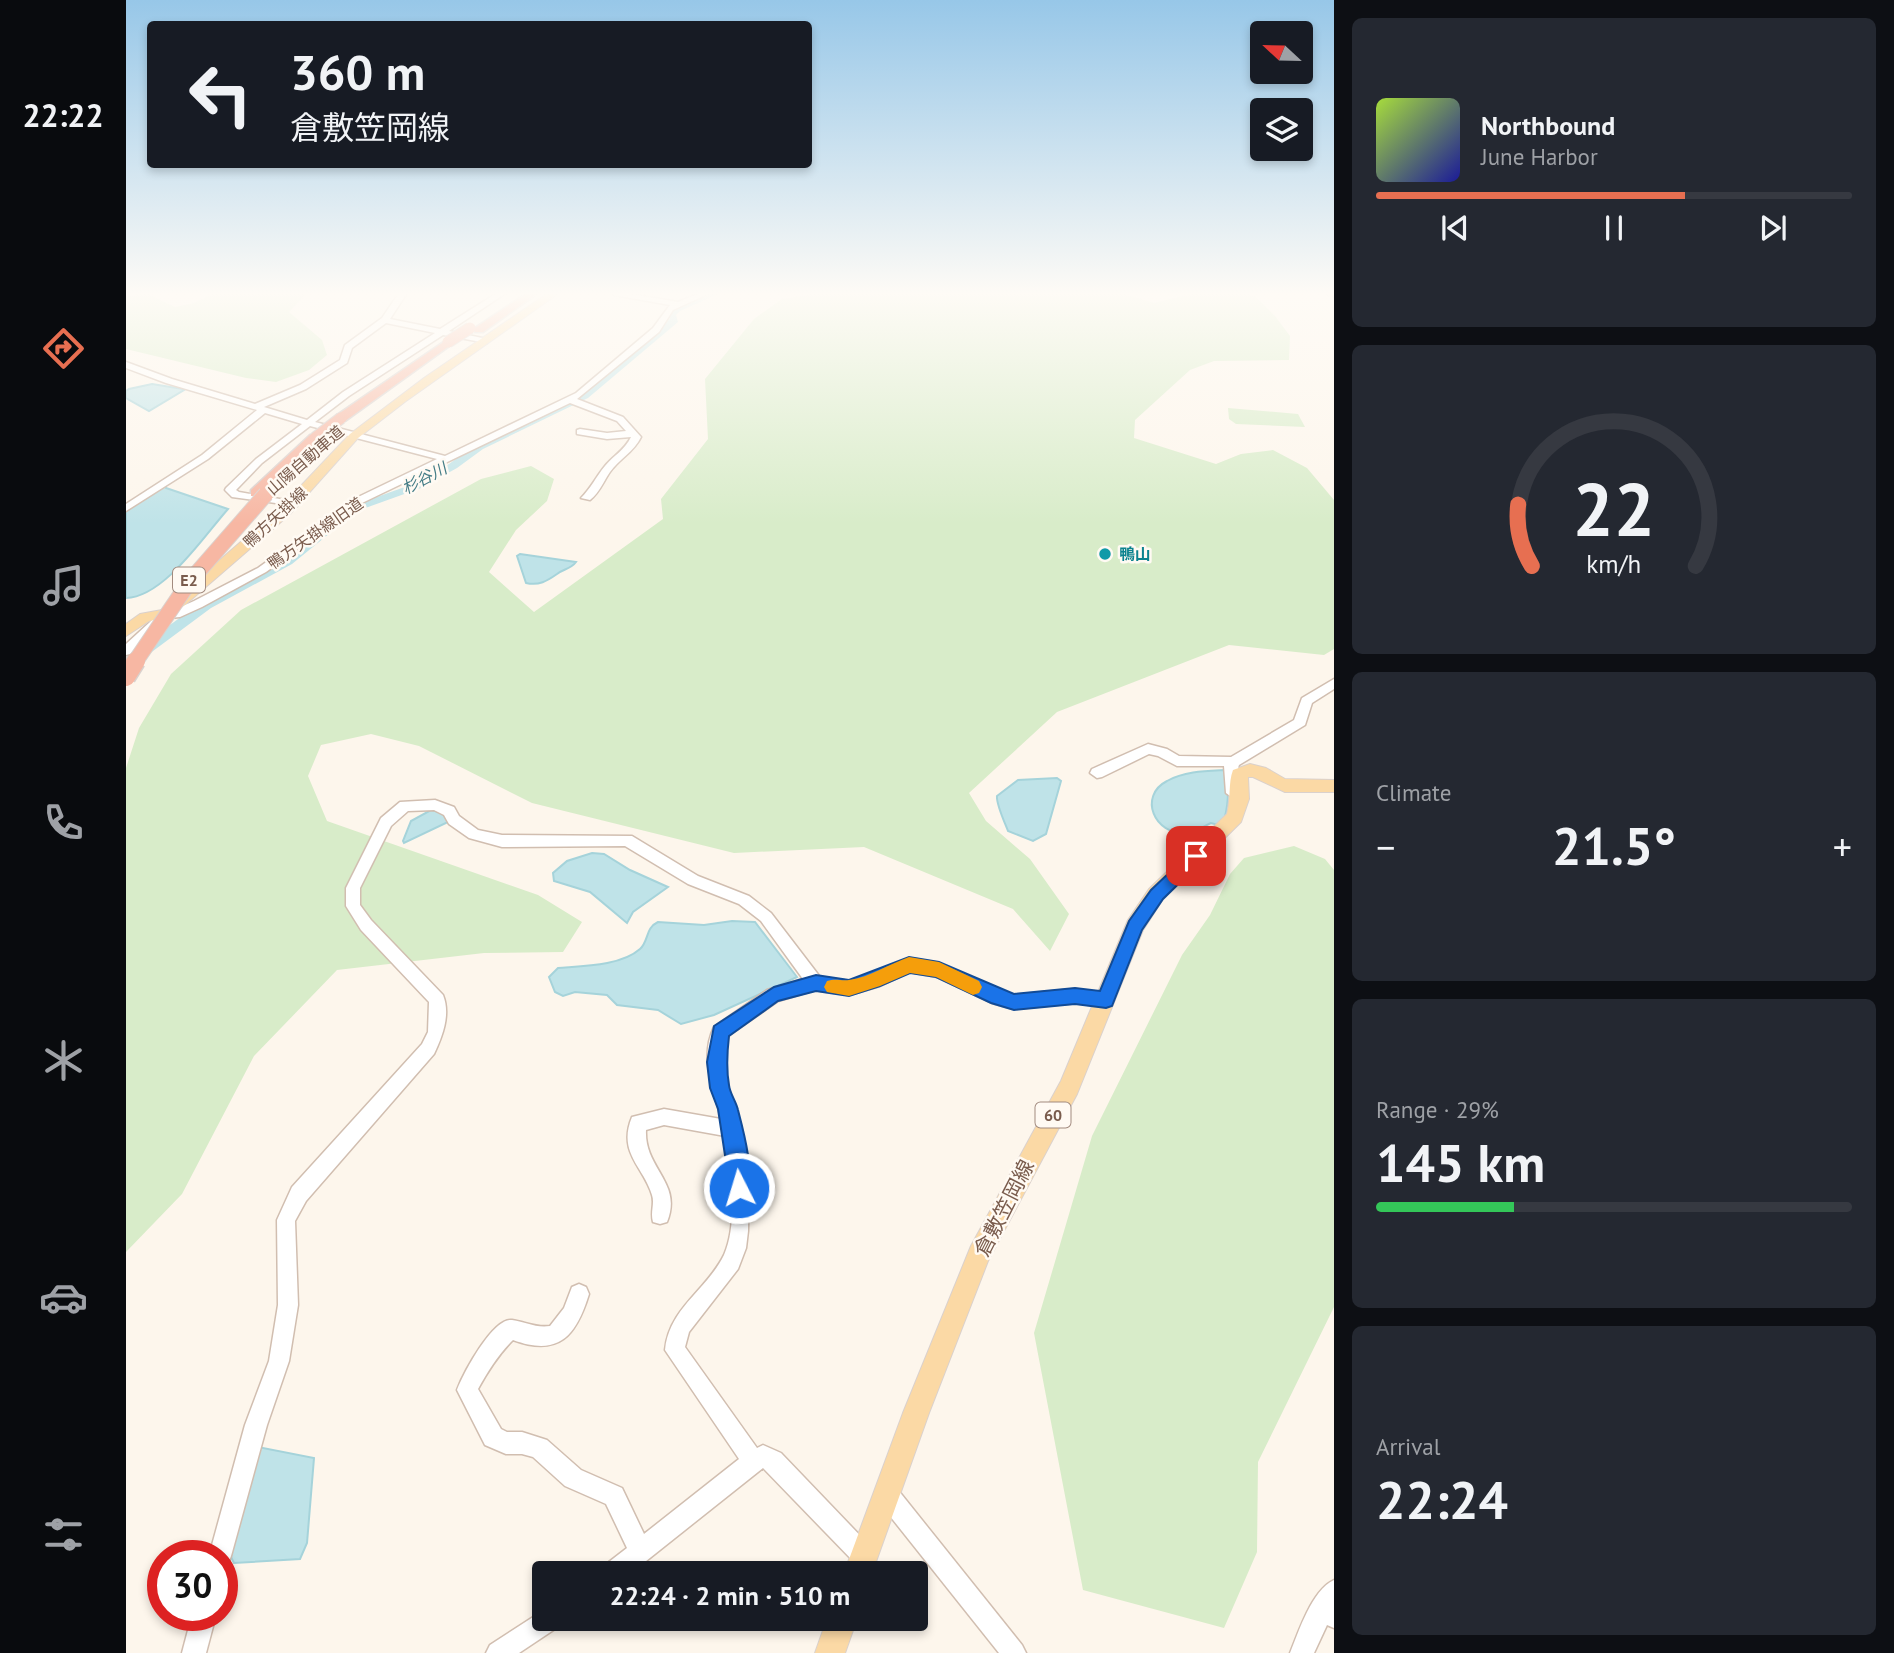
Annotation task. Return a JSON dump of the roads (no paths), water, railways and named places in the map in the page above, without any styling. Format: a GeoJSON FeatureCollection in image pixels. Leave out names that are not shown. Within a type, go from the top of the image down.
{"type":"FeatureCollection","features":[{"type":"Feature","properties":{"kind":"highway","name":"山陽自動車道"},"geometry":{"type":"LineString","coordinates":[[126,650],[196,555],[320,439],[409,370]]}},
{"type":"Feature","properties":{"kind":"highway","name":"山陽自動車道"},"geometry":{"type":"LineString","coordinates":[[126,677],[185,586],[261,493]]}},
{"type":"Feature","properties":{"kind":"main road","name":"鴨方矢掛線"},"geometry":{"type":"LineString","coordinates":[[126,631],[145,617],[166,614],[293,503],[331,457],[355,435],[433,370]]}},
{"type":"Feature","properties":{"kind":"main road"},"geometry":{"type":"LineString","coordinates":[[1235,817],[1240,799],[1239,774],[1246,770],[1256,770],[1278,784],[1289,787],[1334,786]]}},
{"type":"Feature","properties":{"kind":"main road","name":"倉敷笠岡線"},"geometry":{"type":"LineString","coordinates":[[862,1561],[979,1254],[1069,1087],[1135,926],[1157,894],[1235,817]]}},
{"type":"Feature","properties":{"kind":"main road"},"geometry":{"type":"LineString","coordinates":[[830,1653],[838,1631]]}},
{"type":"Feature","properties":{"kind":"street"},"geometry":{"type":"LineString","coordinates":[[140,370],[307,423],[447,459]]}},
{"type":"Feature","properties":{"kind":"street"},"geometry":{"type":"LineString","coordinates":[[126,508],[205,457],[259,408],[331,370]]}},
{"type":"Feature","properties":{"kind":"street"},"geometry":{"type":"LineString","coordinates":[[293,503],[236,495],[230,490],[259,461],[307,423],[397,370]]}},
{"type":"Feature","properties":{"kind":"street","name":"鴨方矢掛線旧道"},"geometry":{"type":"LineString","coordinates":[[166,614],[176,614],[198,604],[262,570],[358,501],[573,401],[610,370]]}},
{"type":"Feature","properties":{"kind":"street"},"geometry":{"type":"LineString","coordinates":[[573,401],[610,414],[628,426],[636,438],[631,448],[607,470],[597,490],[586,498]]}},
{"type":"Feature","properties":{"kind":"street"},"geometry":{"type":"LineString","coordinates":[[580,432],[607,436],[632,433]]}},
{"type":"Feature","properties":{"kind":"street"},"geometry":{"type":"LineString","coordinates":[[183,599],[188,604],[198,604]]}},
{"type":"Feature","properties":{"kind":"street"},"geometry":{"type":"LineString","coordinates":[[126,650],[166,614]]}},
{"type":"Feature","properties":{"kind":"street"},"geometry":{"type":"LineString","coordinates":[[1097,773],[1148,749],[1162,752],[1177,761],[1233,762],[1300,722],[1306,701],[1334,683]]}},
{"type":"Feature","properties":{"kind":"street"},"geometry":{"type":"LineString","coordinates":[[1233,762],[1231,765],[1235,817]]}},
{"type":"Feature","properties":{"kind":"street"},"geometry":{"type":"LineString","coordinates":[[224,1540],[256,1425],[279,1361],[289,1305],[286,1220],[299,1194],[428,1049],[436,1032],[437,1000],[366,925],[353,906],[353,888],[386,822],[395,811],[404,806],[435,805],[449,811],[454,820],[474,834],[502,841],[627,840],[693,880],[744,900],[766,917],[816,983]]}},
{"type":"Feature","properties":{"kind":"street"},"geometry":{"type":"LineString","coordinates":[[754,1461],[675,1350],[674,1339],[689,1314],[720,1282],[736,1250],[741,1212],[738,1165],[728,1108],[719,1088],[717,1062],[720,1032],[774,995],[816,983],[849,988],[874,981],[909,965],[922,965],[939,970],[998,998],[1014,1002],[1075,996],[1106,1000]]}},
{"type":"Feature","properties":{"kind":"street"},"geometry":{"type":"LineString","coordinates":[[660,1215],[664,1195],[639,1154],[638,1123],[664,1117],[732,1129]]}},
{"type":"Feature","properties":{"kind":"street"},"geometry":{"type":"LineString","coordinates":[[579,1294],[572,1317],[557,1332],[543,1338],[510,1329],[504,1334],[479,1365],[467,1390],[493,1437],[506,1443],[539,1448],[573,1478],[614,1496],[641,1553]]}},
{"type":"Feature","properties":{"kind":"street"},"geometry":{"type":"LineString","coordinates":[[630,1561],[763,1456],[773,1461],[858,1561]]}},
{"type":"Feature","properties":{"kind":"street"},"geometry":{"type":"LineString","coordinates":[[886,1493],[1014,1653]]}},
{"type":"Feature","properties":{"kind":"street"},"geometry":{"type":"LineString","coordinates":[[1302,1653],[1331,1603]]}},
{"type":"Feature","properties":{"kind":"street"},"geometry":{"type":"LineString","coordinates":[[194,1653],[200,1631]]}},
{"type":"Feature","properties":{"kind":"street"},"geometry":{"type":"LineString","coordinates":[[498,1653],[532,1631]]}},
{"type":"Feature","properties":{"kind":"water"},"geometry":{"type":"Polygon","coordinates":[[[152,384],[184,390],[149,411],[126,398],[126,391],[129,389],[152,384]]]}},
{"type":"Feature","properties":{"kind":"water"},"geometry":{"type":"Polygon","coordinates":[[[166,485],[166,488],[228,509],[169,577],[140,595],[126,598],[126,510],[166,485]]]}},
{"type":"Feature","properties":{"kind":"water"},"geometry":{"type":"Polygon","coordinates":[[[520,554],[576,562],[546,581],[531,584],[526,583],[517,556],[520,554]]]}},
{"type":"Feature","properties":{"kind":"water"},"geometry":{"type":"Polygon","coordinates":[[[1226,770],[1228,798],[1222,826],[1211,823],[1186,833],[1165,828],[1158,821],[1152,805],[1153,796],[1167,781],[1196,772],[1226,770]]]}},
{"type":"Feature","properties":{"kind":"water"},"geometry":{"type":"Polygon","coordinates":[[[1057,778],[1061,781],[1046,834],[1033,841],[1008,831],[997,796],[1018,780],[1057,778]]]}},
{"type":"Feature","properties":{"kind":"water"},"geometry":{"type":"Polygon","coordinates":[[[431,810],[444,813],[448,822],[404,843],[411,821],[431,810]]]}},
{"type":"Feature","properties":{"kind":"water"},"geometry":{"type":"Polygon","coordinates":[[[592,853],[604,854],[630,870],[668,887],[633,912],[627,923],[590,892],[554,881],[553,873],[567,861],[592,853]]]}},
{"type":"Feature","properties":{"kind":"water"},"geometry":{"type":"Polygon","coordinates":[[[732,921],[755,922],[797,977],[714,1015],[681,1024],[658,1010],[617,1005],[607,995],[575,992],[563,996],[555,992],[549,977],[558,968],[601,964],[632,955],[643,946],[651,928],[658,922],[704,925],[732,921]]]}},
{"type":"Feature","properties":{"kind":"water"},"geometry":{"type":"Polygon","coordinates":[[[253,1446],[314,1458],[307,1543],[300,1559],[238,1563],[238,1540],[233,1540],[253,1446]]]}},
{"type":"Feature","properties":{"kind":"waterway","name":"杉谷川"},"geometry":{"type":"LineString","coordinates":[[144,651],[206,605],[288,561],[353,509],[417,486],[453,466],[479,447],[584,396],[615,370]]}},
{"type":"Feature","properties":{"kind":"place","name":"鴨山"},"geometry":{"type":"Point","coordinates":[1105,554]}}]}
